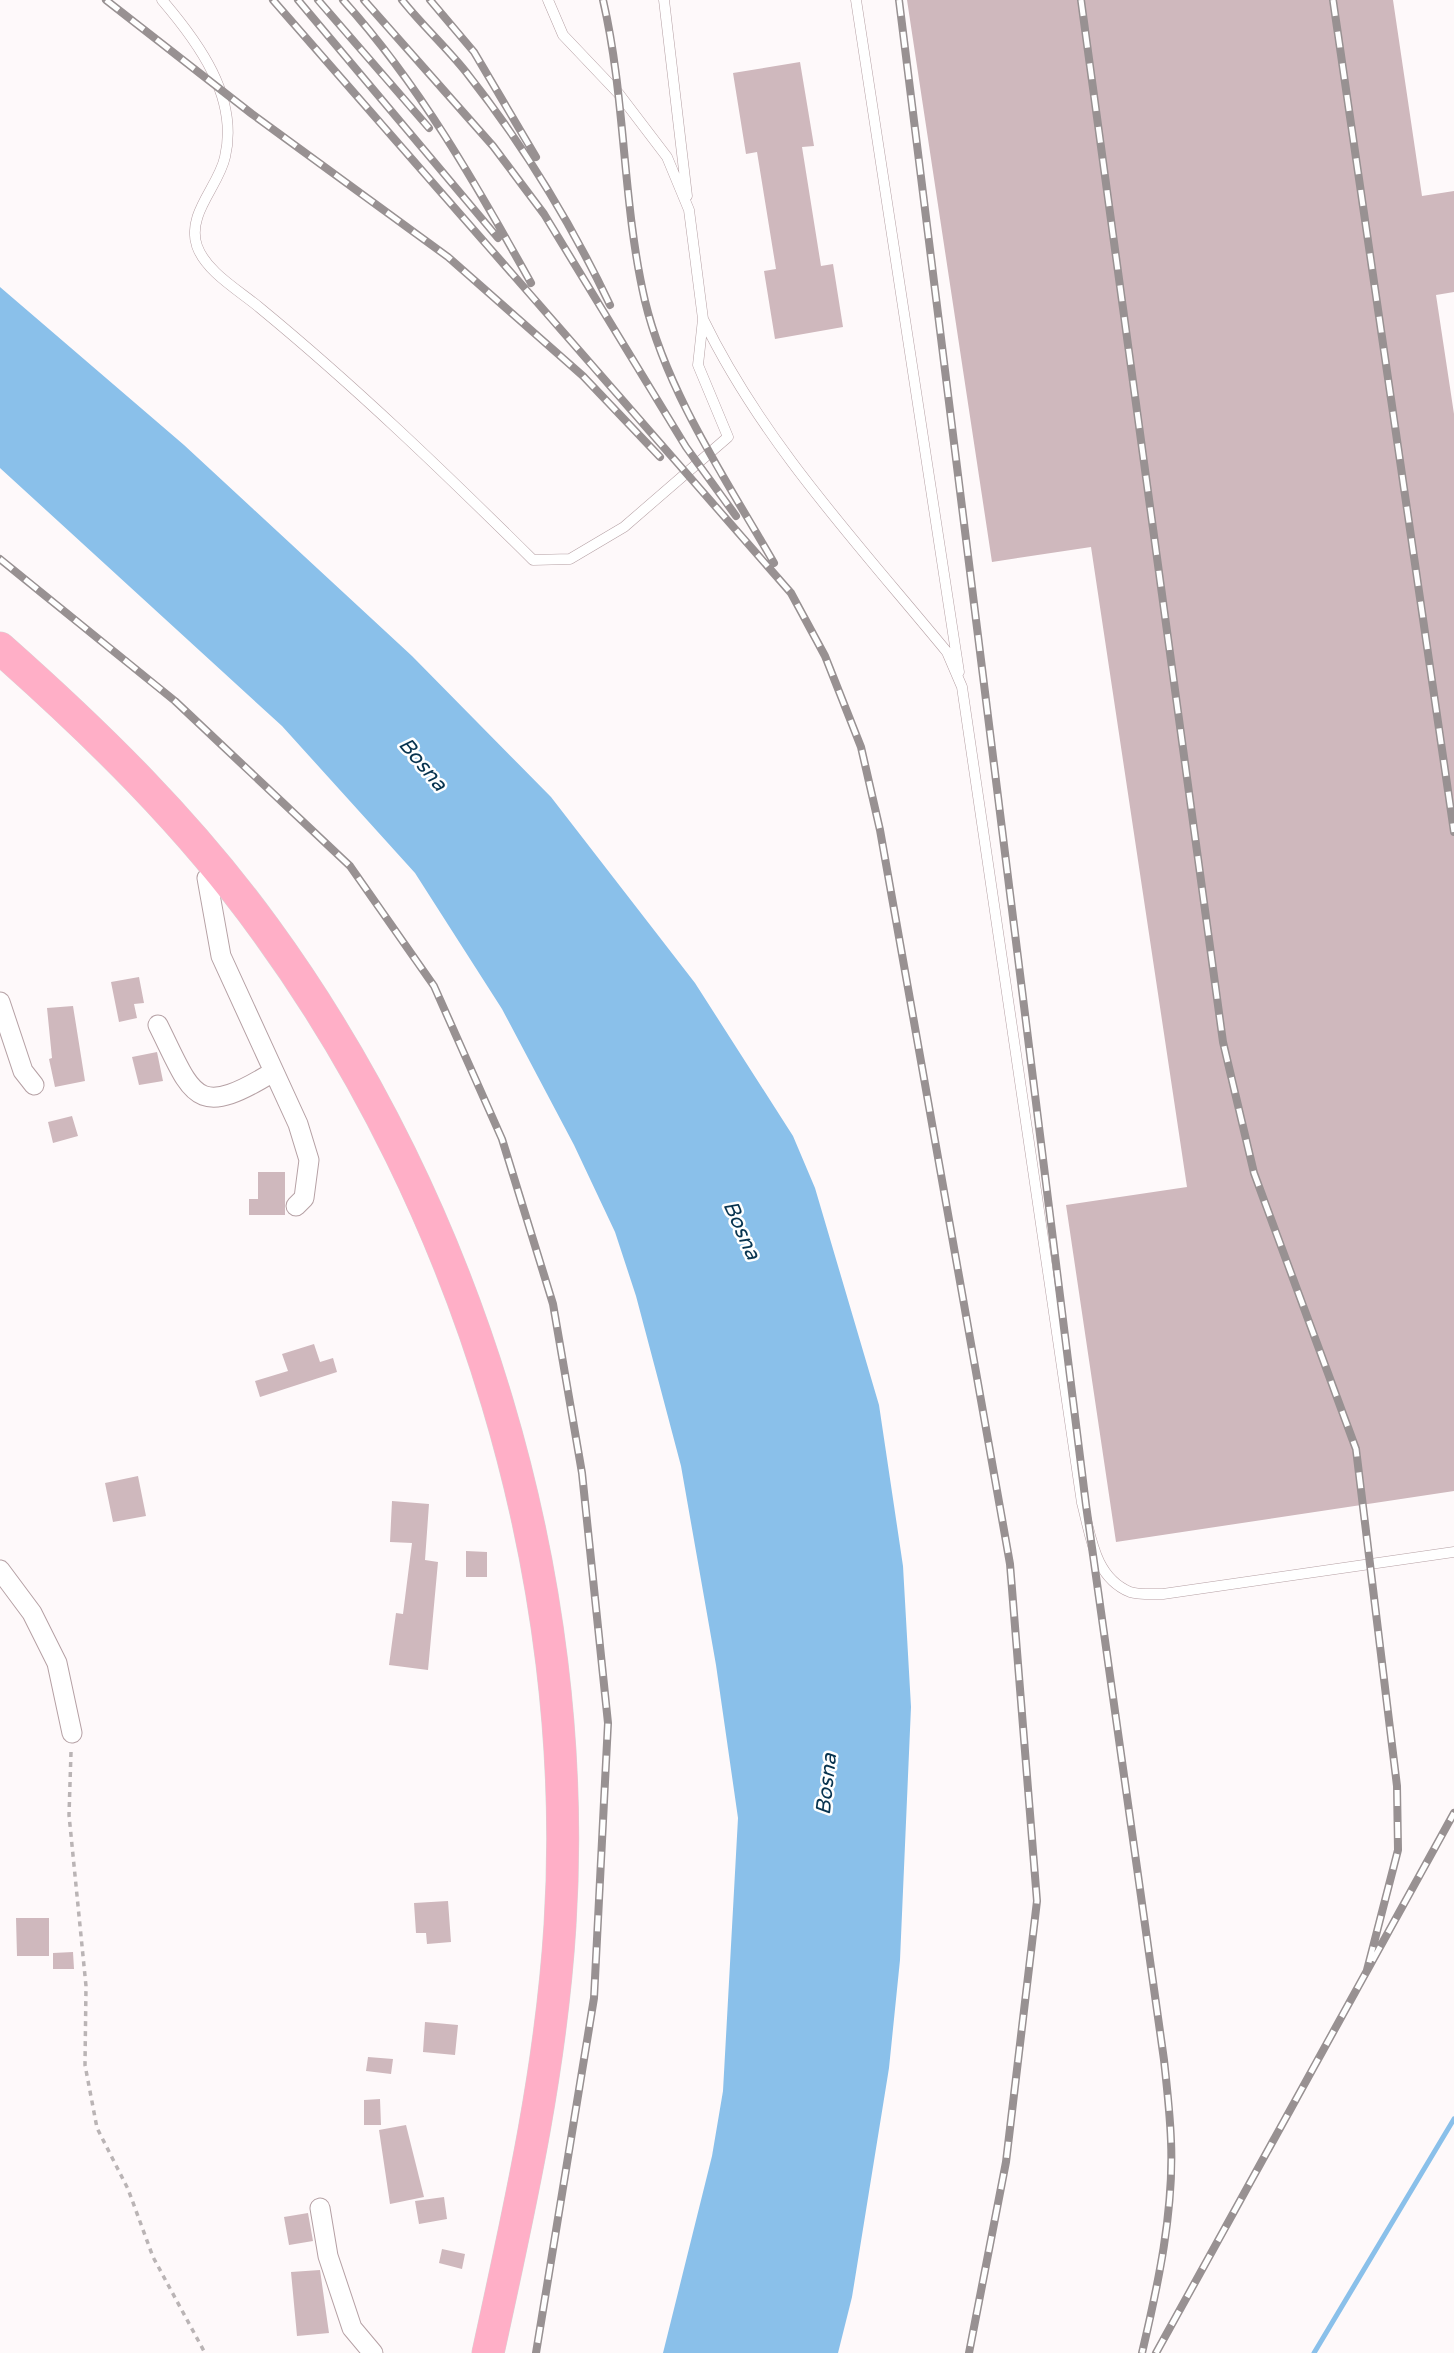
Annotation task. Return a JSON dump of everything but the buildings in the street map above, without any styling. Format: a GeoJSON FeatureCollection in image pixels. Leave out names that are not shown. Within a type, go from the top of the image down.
{"type":"FeatureCollection","features":[{"type":"Feature","properties":{"kind":"main road"},"geometry":{"type":"LineString","coordinates":[[0,648],[94,732],[186,830],[265,929],[336,1034],[396,1145],[452,1272],[492,1389],[526,1504],[548,1634],[562,1792],[561,1922],[550,2038],[533,2151],[488,2353]]}},
{"type":"Feature","properties":{"kind":"street"},"geometry":{"type":"LineString","coordinates":[[217,869],[207,878],[221,956],[298,1124],[309,1160],[304,1198],[296,1206]]}},
{"type":"Feature","properties":{"kind":"street"},"geometry":{"type":"LineString","coordinates":[[1,1012],[23,1071],[34,1085]]}},
{"type":"Feature","properties":{"kind":"street"},"geometry":{"type":"LineString","coordinates":[[158,1025],[191,1090],[202,1097],[230,1096],[273,1072]]}},
{"type":"Feature","properties":{"kind":"street"},"geometry":{"type":"LineString","coordinates":[[0,1570],[32,1613],[57,1663],[72,1733]]}},
{"type":"Feature","properties":{"kind":"street"},"geometry":{"type":"LineString","coordinates":[[320,2208],[328,2256],[352,2328],[373,2353]]}},
{"type":"Feature","properties":{"kind":"lane"},"geometry":{"type":"LineString","coordinates":[[162,0],[189,31],[221,92],[225,157],[205,199],[194,234],[197,247],[206,263],[326,362],[533,560],[570,559],[624,527],[727,438],[698,365],[703,318],[664,0]]}},
{"type":"Feature","properties":{"kind":"lane"},"geometry":{"type":"LineString","coordinates":[[548,0],[563,34],[619,94],[667,157],[689,210]]}},
{"type":"Feature","properties":{"kind":"lane"},"geometry":{"type":"LineString","coordinates":[[856,0],[962,687],[1082,1503],[1099,1565],[1110,1579],[1131,1592],[1163,1594],[1454,1552]]}},
{"type":"Feature","properties":{"kind":"lane"},"geometry":{"type":"LineString","coordinates":[[703,318],[726,366],[752,408],[798,470],[947,652],[962,687]]}},
{"type":"Feature","properties":{"kind":"path"},"geometry":{"type":"LineString","coordinates":[[72,1733],[69,1815],[86,1986],[85,2065],[97,2128],[128,2189],[153,2257],[205,2353]]}},
{"type":"Feature","properties":{"kind":"water","name":"Bosna"},"geometry":{"type":"Polygon","coordinates":[[[0,287],[184,445],[412,656],[551,797],[695,983],[793,1136],[815,1188],[879,1405],[903,1566],[911,1707],[900,1960],[889,2068],[852,2297],[838,2353],[663,2353],[712,2156],[723,2091],[738,1818],[716,1665],[681,1466],[636,1296],[615,1232],[574,1145],[502,1009],[415,873],[282,726],[0,468],[0,287]]]}},
{"type":"Feature","properties":{"kind":"waterway"},"geometry":{"type":"LineString","coordinates":[[1314,2353],[1454,2119]]}},
{"type":"Feature","properties":{"kind":"railway"},"geometry":{"type":"LineString","coordinates":[[106,0],[252,114],[448,257],[583,376],[660,457]]}},
{"type":"Feature","properties":{"kind":"railway"},"geometry":{"type":"LineString","coordinates":[[273,0],[791,593],[825,656],[861,747],[880,830],[1010,1564],[1037,1901],[1006,2162],[969,2353]]}},
{"type":"Feature","properties":{"kind":"railway"},"geometry":{"type":"LineString","coordinates":[[298,0],[498,238]]}},
{"type":"Feature","properties":{"kind":"railway"},"geometry":{"type":"LineString","coordinates":[[318,0],[429,128]]}},
{"type":"Feature","properties":{"kind":"railway"},"geometry":{"type":"LineString","coordinates":[[343,0],[397,66],[445,136],[531,283]]}},
{"type":"Feature","properties":{"kind":"railway"},"geometry":{"type":"LineString","coordinates":[[364,0],[493,146],[544,214],[686,447],[736,516]]}},
{"type":"Feature","properties":{"kind":"railway"},"geometry":{"type":"LineString","coordinates":[[402,0],[466,72],[507,127],[562,214],[610,305]]}},
{"type":"Feature","properties":{"kind":"railway"},"geometry":{"type":"LineString","coordinates":[[430,0],[474,52],[536,157]]}},
{"type":"Feature","properties":{"kind":"railway"},"geometry":{"type":"LineString","coordinates":[[603,0],[616,75],[632,226],[645,301],[655,335],[700,436],[774,563]]}},
{"type":"Feature","properties":{"kind":"railway"},"geometry":{"type":"LineString","coordinates":[[899,0],[1086,1505],[1164,2060],[1171,2141],[1170,2194],[1159,2274],[1142,2353]]}},
{"type":"Feature","properties":{"kind":"railway"},"geometry":{"type":"LineString","coordinates":[[1081,0],[1223,1042],[1254,1173],[1356,1449],[1397,1786],[1398,1850],[1367,1970]]}},
{"type":"Feature","properties":{"kind":"railway"},"geometry":{"type":"LineString","coordinates":[[1333,0],[1454,832]]}},
{"type":"Feature","properties":{"kind":"railway"},"geometry":{"type":"LineString","coordinates":[[0,559],[175,701],[350,866],[434,986],[502,1139],[553,1304],[582,1473],[608,1723],[594,1998],[536,2353]]}},
{"type":"Feature","properties":{"kind":"railway"},"geometry":{"type":"LineString","coordinates":[[1156,2353],[1454,1813]]}}]}
